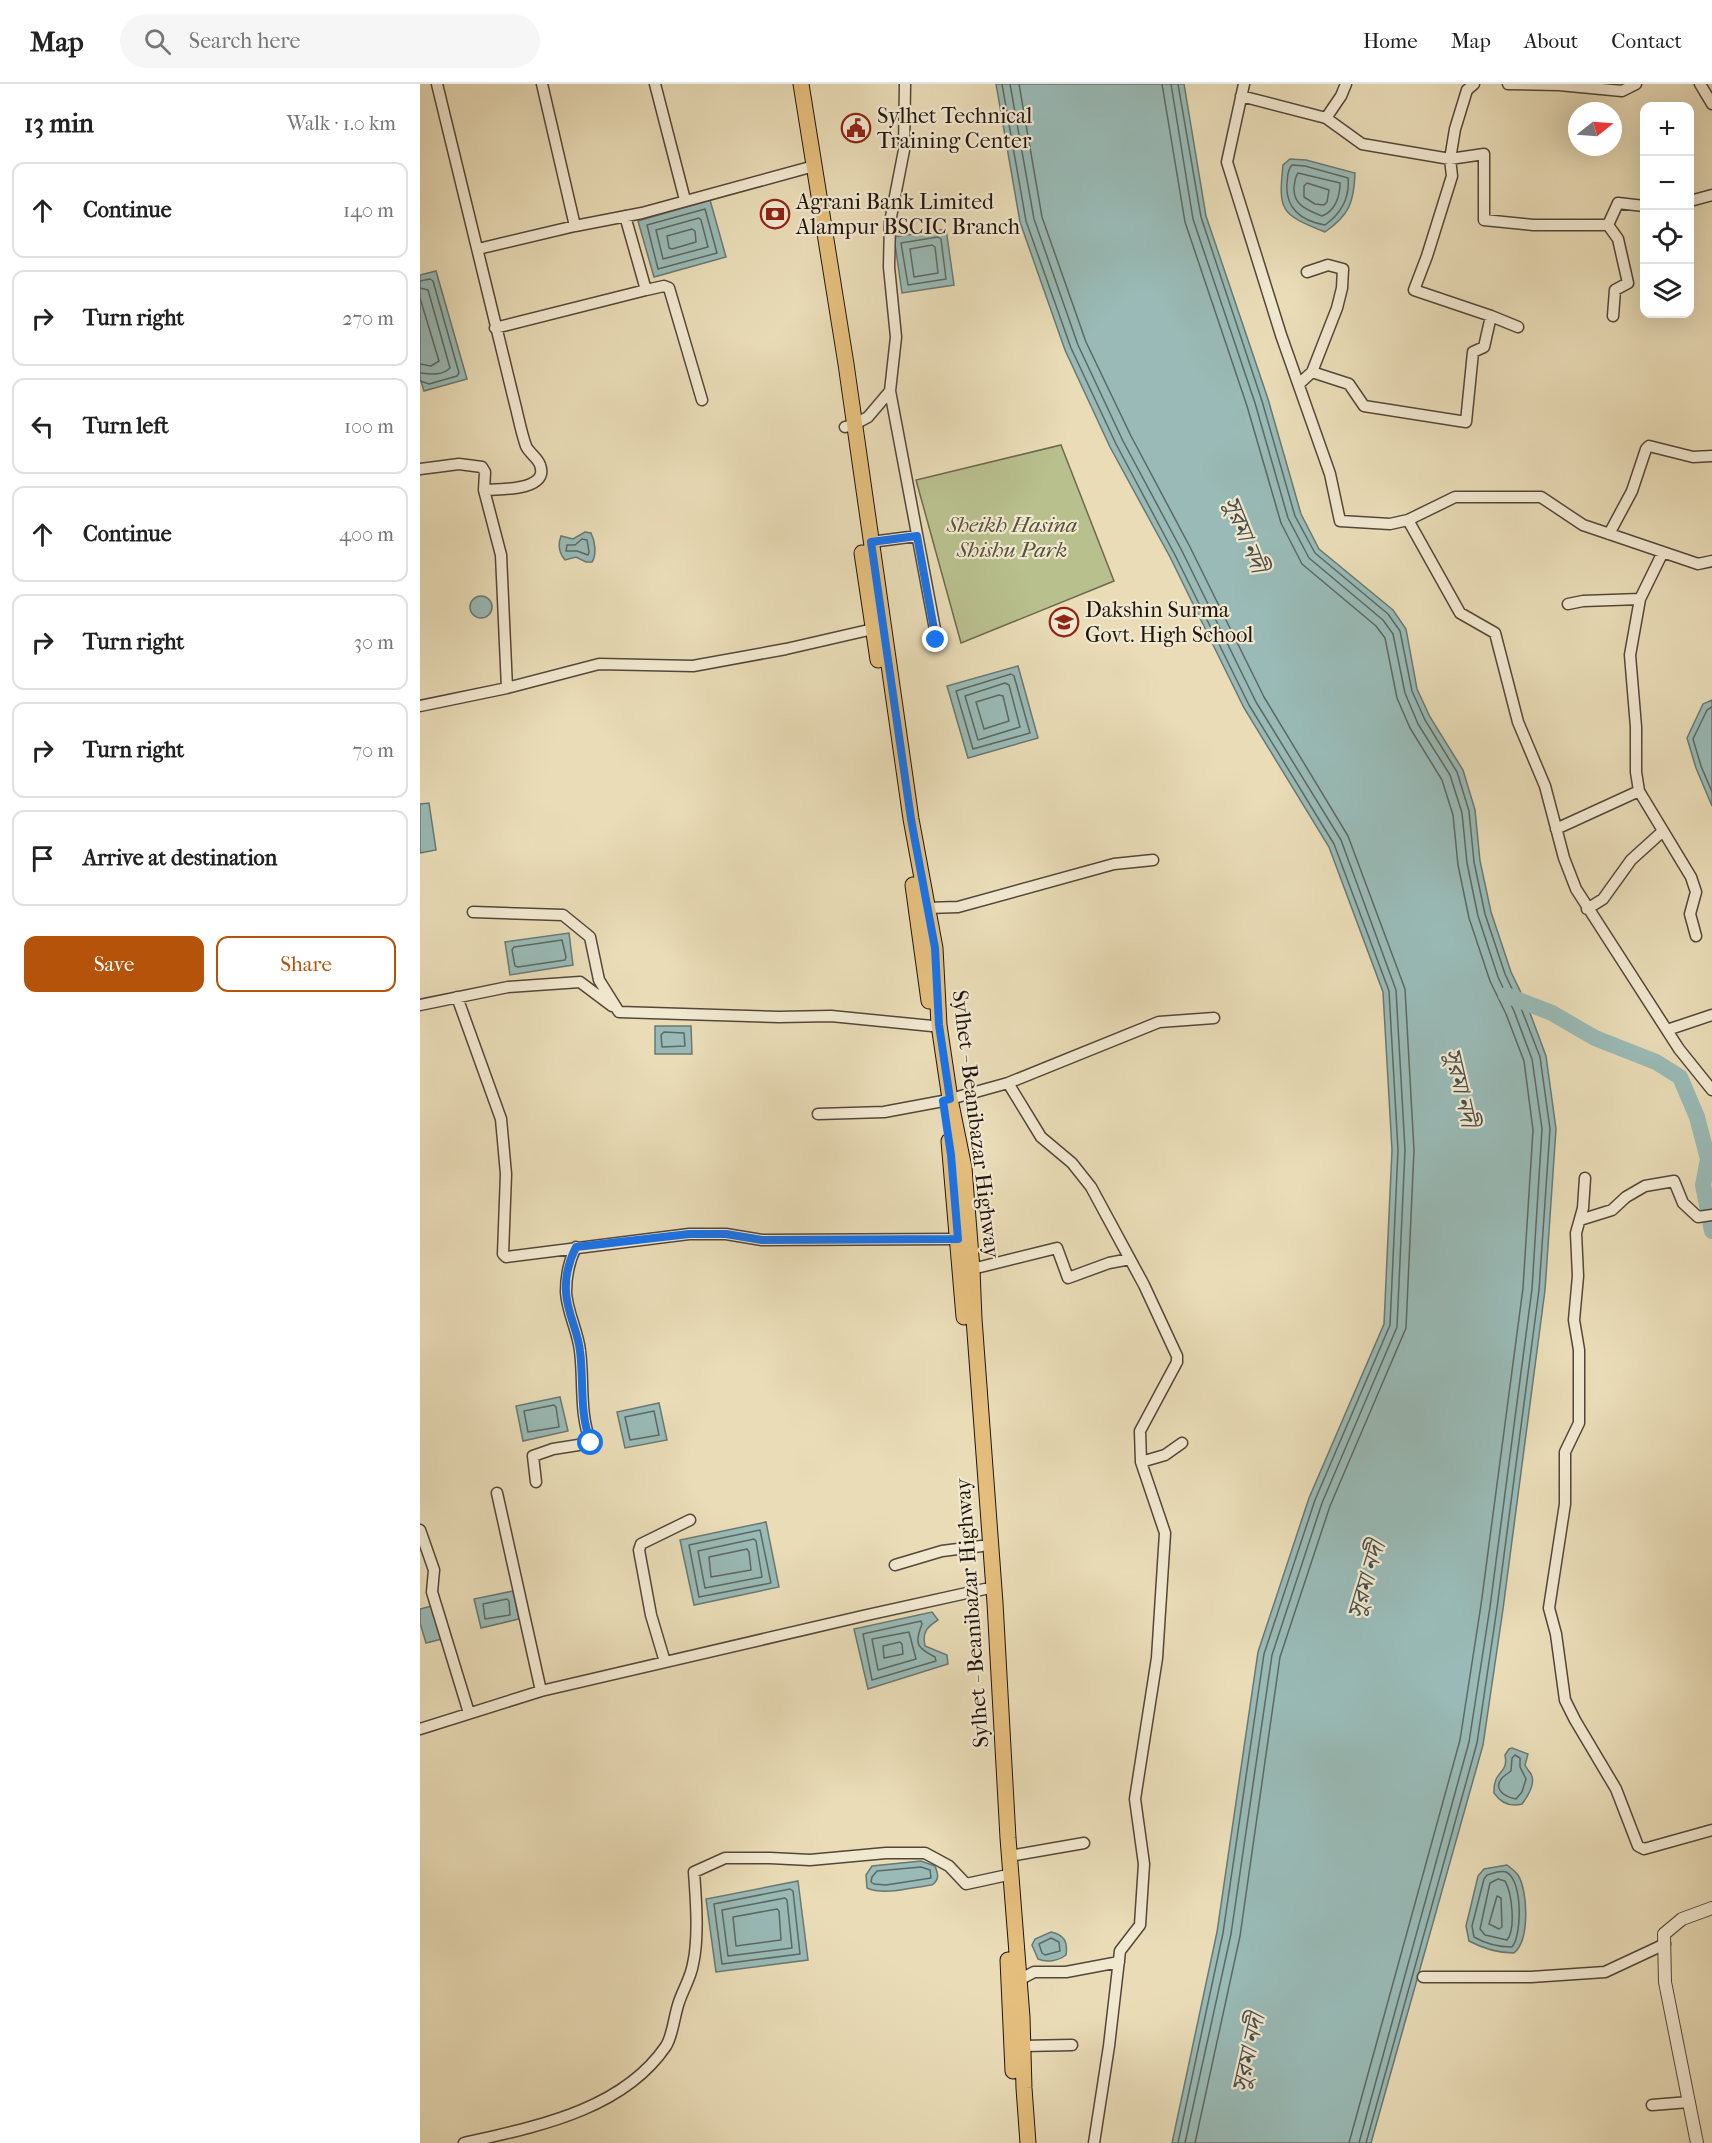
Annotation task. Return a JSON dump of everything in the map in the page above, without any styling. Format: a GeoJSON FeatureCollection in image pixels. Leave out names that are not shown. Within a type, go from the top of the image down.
{"type":"FeatureCollection","features":[{"type":"Feature","properties":{"kind":"main road","name":"Sylhet - Beanibazar Highway"},"geometry":{"type":"LineString","coordinates":[[796,86],[834,320],[873,628],[932,1026],[946,1100],[963,1168],[995,1603],[1028,2143]]}},
{"type":"Feature","properties":{"kind":"main road","name":"Sylhet - Beanibazar Highway"},"geometry":{"type":"LineString","coordinates":[[849,426],[871,542],[911,819],[935,948],[939,1025],[982,1546],[1019,2143]]}},
{"type":"Feature","properties":{"kind":"street"},"geometry":{"type":"LineString","coordinates":[[437,84],[495,328],[527,448],[540,464],[542,472],[537,481],[525,487],[484,490]]}},
{"type":"Feature","properties":{"kind":"street"},"geometry":{"type":"LineString","coordinates":[[542,84],[575,226]]}},
{"type":"Feature","properties":{"kind":"street"},"geometry":{"type":"LineString","coordinates":[[655,84],[685,200]]}},
{"type":"Feature","properties":{"kind":"street"},"geometry":{"type":"LineString","coordinates":[[905,84],[904,150],[890,222],[889,267],[896,337],[890,391],[936,640]]}},
{"type":"Feature","properties":{"kind":"street"},"geometry":{"type":"LineString","coordinates":[[1244,84],[1227,162],[1281,335],[1330,474],[1340,521],[1390,524],[1408,519],[1455,497],[1541,497],[1583,525],[1698,564],[1712,561]]}},
{"type":"Feature","properties":{"kind":"street"},"geometry":{"type":"LineString","coordinates":[[1326,118],[1346,84]]}},
{"type":"Feature","properties":{"kind":"street"},"geometry":{"type":"LineString","coordinates":[[1474,84],[1467,90],[1455,129],[1450,159],[1452,176],[1414,290],[1518,327]]}},
{"type":"Feature","properties":{"kind":"street"},"geometry":{"type":"LineString","coordinates":[[1508,84],[1559,85],[1622,91],[1636,84]]}},
{"type":"Feature","properties":{"kind":"street"},"geometry":{"type":"LineString","coordinates":[[1700,84],[1712,104]]}},
{"type":"Feature","properties":{"kind":"street"},"geometry":{"type":"LineString","coordinates":[[1241,96],[1326,118],[1362,144],[1450,159],[1484,154],[1484,220],[1533,225],[1608,225]]}},
{"type":"Feature","properties":{"kind":"street"},"geometry":{"type":"LineString","coordinates":[[478,249],[625,216],[809,167]]}},
{"type":"Feature","properties":{"kind":"street"},"geometry":{"type":"LineString","coordinates":[[1694,200],[1712,195]]}},
{"type":"Feature","properties":{"kind":"street"},"geometry":{"type":"LineString","coordinates":[[1608,225],[1618,204],[1640,206]]}},
{"type":"Feature","properties":{"kind":"street"},"geometry":{"type":"LineString","coordinates":[[625,216],[646,290]]}},
{"type":"Feature","properties":{"kind":"street"},"geometry":{"type":"LineString","coordinates":[[1608,225],[1618,239],[1628,283],[1615,290],[1613,316]]}},
{"type":"Feature","properties":{"kind":"street"},"geometry":{"type":"LineString","coordinates":[[1299,384],[1312,372],[1337,308],[1342,288],[1343,269],[1328,265],[1307,272]]}},
{"type":"Feature","properties":{"kind":"street"},"geometry":{"type":"LineString","coordinates":[[495,328],[663,286],[669,288],[702,400]]}},
{"type":"Feature","properties":{"kind":"street"},"geometry":{"type":"LineString","coordinates":[[1312,372],[1349,384],[1364,406],[1466,423],[1473,352],[1484,347],[1491,316]]}},
{"type":"Feature","properties":{"kind":"street"},"geometry":{"type":"LineString","coordinates":[[849,426],[868,417],[890,391]]}},
{"type":"Feature","properties":{"kind":"street"},"geometry":{"type":"LineString","coordinates":[[1610,534],[1632,491],[1649,446],[1693,457],[1712,456]]}},
{"type":"Feature","properties":{"kind":"street"},"geometry":{"type":"LineString","coordinates":[[420,469],[459,464],[482,466],[485,472],[484,490],[501,555],[507,688]]}},
{"type":"Feature","properties":{"kind":"street"},"geometry":{"type":"LineString","coordinates":[[1408,519],[1460,613],[1495,633],[1518,722],[1545,786],[1556,829],[1576,889],[1678,1049],[1712,1090]]}},
{"type":"Feature","properties":{"kind":"street"},"geometry":{"type":"LineString","coordinates":[[871,542],[917,536]]}},
{"type":"Feature","properties":{"kind":"street"},"geometry":{"type":"LineString","coordinates":[[1663,552],[1640,599],[1630,655],[1636,727],[1636,772],[1639,791],[1690,877],[1696,892],[1690,914],[1696,936]]}},
{"type":"Feature","properties":{"kind":"street"},"geometry":{"type":"LineString","coordinates":[[1568,604],[1583,601],[1640,599]]}},
{"type":"Feature","properties":{"kind":"street"},"geometry":{"type":"LineString","coordinates":[[420,706],[507,688],[599,664],[693,666],[786,649],[873,628]]}},
{"type":"Feature","properties":{"kind":"street"},"geometry":{"type":"LineString","coordinates":[[1556,829],[1639,791]]}},
{"type":"Feature","properties":{"kind":"street"},"geometry":{"type":"LineString","coordinates":[[1587,909],[1603,899],[1631,860],[1663,831]]}},
{"type":"Feature","properties":{"kind":"street"},"geometry":{"type":"LineString","coordinates":[[927,908],[958,907],[1114,864],[1154,860]]}},
{"type":"Feature","properties":{"kind":"street"},"geometry":{"type":"LineString","coordinates":[[473,912],[563,915],[590,937],[598,980],[619,1012]]}},
{"type":"Feature","properties":{"kind":"street"},"geometry":{"type":"LineString","coordinates":[[420,1005],[508,987],[580,982],[619,1012],[778,1017],[831,1016],[932,1026]]}},
{"type":"Feature","properties":{"kind":"street"},"geometry":{"type":"LineString","coordinates":[[457,998],[501,1119],[506,1174],[504,1254],[506,1257],[689,1234],[726,1234],[762,1240],[958,1239]]}},
{"type":"Feature","properties":{"kind":"street"},"geometry":{"type":"LineString","coordinates":[[1667,1030],[1712,1015]]}},
{"type":"Feature","properties":{"kind":"street"},"geometry":{"type":"LineString","coordinates":[[818,1114],[884,1112],[946,1100],[1008,1083],[1159,1022],[1214,1018]]}},
{"type":"Feature","properties":{"kind":"street"},"geometry":{"type":"LineString","coordinates":[[1008,1083],[1041,1137],[1072,1163],[1091,1188],[1130,1259],[1178,1356],[1177,1362],[1140,1431],[1141,1462],[1165,1533],[1157,1658],[1135,1799],[1144,1864],[1140,1925],[1120,1951],[1109,2046],[1094,2143]]}},
{"type":"Feature","properties":{"kind":"street"},"geometry":{"type":"LineString","coordinates":[[1585,1178],[1583,1208],[1576,1233],[1578,1276],[1574,1320],[1579,1350],[1579,1423],[1565,1452],[1565,1504],[1549,1608],[1556,1634],[1565,1700],[1616,1789],[1638,1846],[1644,1849],[1712,1830]]}},
{"type":"Feature","properties":{"kind":"street"},"geometry":{"type":"LineString","coordinates":[[1580,1220],[1612,1210],[1626,1197],[1645,1186],[1674,1181],[1683,1203],[1698,1217],[1707,1216]]}},
{"type":"Feature","properties":{"kind":"street"},"geometry":{"type":"LineString","coordinates":[[536,1482],[533,1456],[553,1449],[591,1443],[585,1429],[580,1348],[566,1292],[570,1259],[576,1247]]}},
{"type":"Feature","properties":{"kind":"street"},"geometry":{"type":"LineString","coordinates":[[960,1259],[972,1269],[1057,1248],[1068,1278],[1109,1263],[1130,1259]]}},
{"type":"Feature","properties":{"kind":"street"},"geometry":{"type":"LineString","coordinates":[[1141,1462],[1165,1455],[1182,1443]]}},
{"type":"Feature","properties":{"kind":"street"},"geometry":{"type":"LineString","coordinates":[[497,1493],[541,1691]]}},
{"type":"Feature","properties":{"kind":"street"},"geometry":{"type":"LineString","coordinates":[[665,1662],[651,1615],[639,1550],[641,1544],[690,1520]]}},
{"type":"Feature","properties":{"kind":"street"},"geometry":{"type":"LineString","coordinates":[[420,1530],[434,1570],[432,1592],[469,1713]]}},
{"type":"Feature","properties":{"kind":"street"},"geometry":{"type":"LineString","coordinates":[[895,1564],[942,1551],[982,1546]]}},
{"type":"Feature","properties":{"kind":"street"},"geometry":{"type":"LineString","coordinates":[[420,1729],[541,1691],[985,1589]]}},
{"type":"Feature","properties":{"kind":"street"},"geometry":{"type":"LineString","coordinates":[[1010,1856],[1084,1843]]}},
{"type":"Feature","properties":{"kind":"street"},"geometry":{"type":"LineString","coordinates":[[464,2143],[544,2124],[582,2111],[637,2078],[667,2045],[678,2004],[693,1964],[696,1909],[694,1872],[725,1858],[810,1860],[886,1853],[925,1853],[949,1866],[966,1884],[1003,1876]]}},
{"type":"Feature","properties":{"kind":"street"},"geometry":{"type":"LineString","coordinates":[[1697,2143],[1665,1982],[1664,1935],[1682,1919],[1712,1908]]}},
{"type":"Feature","properties":{"kind":"street"},"geometry":{"type":"LineString","coordinates":[[1423,1977],[1531,1977],[1605,1972],[1665,1944]]}},
{"type":"Feature","properties":{"kind":"street"},"geometry":{"type":"LineString","coordinates":[[1019,1980],[1034,1972],[1066,1972],[1119,1962]]}},
{"type":"Feature","properties":{"kind":"street"},"geometry":{"type":"LineString","coordinates":[[1023,2046],[1072,2045]]}},
{"type":"Feature","properties":{"kind":"street"},"geometry":{"type":"LineString","coordinates":[[1652,2105],[1689,2102]]}},
{"type":"Feature","properties":{"kind":"green space","name":"Sheikh Hasina Shishu Park"},"geometry":{"type":"Polygon","coordinates":[[[1061,445],[1114,581],[961,643],[916,480],[1061,445]]]}},
{"type":"Feature","properties":{"kind":"water","name":"সুরমা নদী"},"geometry":{"type":"Polygon","coordinates":[[[996,84],[1184,84],[1206,216],[1268,399],[1301,514],[1319,549],[1393,610],[1406,629],[1417,689],[1430,717],[1463,770],[1475,810],[1480,861],[1491,912],[1511,972],[1527,1005],[1546,1056],[1556,1129],[1545,1290],[1483,1745],[1371,2143],[1172,2143],[1217,1932],[1258,1652],[1309,1498],[1384,1324],[1392,1150],[1383,992],[1329,847],[1244,708],[1170,557],[1110,447],[1065,350],[1020,222],[996,84]]]}},
{"type":"Feature","properties":{"kind":"water"},"geometry":{"type":"Polygon","coordinates":[[[1290,159],[1306,160],[1355,173],[1349,207],[1340,220],[1325,232],[1299,221],[1291,215],[1282,202],[1283,165],[1290,159]]]}},
{"type":"Feature","properties":{"kind":"water"},"geometry":{"type":"Polygon","coordinates":[[[710,200],[726,257],[654,277],[638,221],[710,200]]]}},
{"type":"Feature","properties":{"kind":"water"},"geometry":{"type":"Polygon","coordinates":[[[946,229],[954,285],[902,293],[894,237],[946,229]]]}},
{"type":"Feature","properties":{"kind":"water"},"geometry":{"type":"Polygon","coordinates":[[[436,271],[467,379],[424,391],[420,378],[420,275],[436,271]]]}},
{"type":"Feature","properties":{"kind":"water"},"geometry":{"type":"Polygon","coordinates":[[[585,532],[591,533],[594,540],[595,551],[592,562],[576,557],[565,560],[560,548],[561,536],[573,539],[585,532]]]}},
{"type":"Feature","properties":{"kind":"water"},"geometry":{"type":"Polygon","coordinates":[[[481,596],[489,599],[492,607],[489,615],[481,618],[473,615],[470,607],[473,599],[481,596]]]}},
{"type":"Feature","properties":{"kind":"water"},"geometry":{"type":"Polygon","coordinates":[[[1018,666],[1038,738],[968,758],[947,686],[1018,666]]]}},
{"type":"Feature","properties":{"kind":"water"},"geometry":{"type":"Polygon","coordinates":[[[1712,700],[1712,806],[1696,768],[1687,738],[1703,704],[1712,700]]]}},
{"type":"Feature","properties":{"kind":"water"},"geometry":{"type":"Polygon","coordinates":[[[429,803],[436,850],[420,853],[420,804],[429,803]]]}},
{"type":"Feature","properties":{"kind":"water"},"geometry":{"type":"Polygon","coordinates":[[[569,933],[573,965],[510,975],[505,942],[569,933]]]}},
{"type":"Feature","properties":{"kind":"water"},"geometry":{"type":"Polygon","coordinates":[[[655,1026],[691,1026],[692,1054],[655,1054],[655,1026]]]}},
{"type":"Feature","properties":{"kind":"water"},"geometry":{"type":"Polygon","coordinates":[[[560,1397],[568,1431],[523,1441],[516,1406],[560,1397]]]}},
{"type":"Feature","properties":{"kind":"water"},"geometry":{"type":"Polygon","coordinates":[[[659,1403],[667,1440],[625,1448],[617,1412],[659,1403]]]}},
{"type":"Feature","properties":{"kind":"water"},"geometry":{"type":"Polygon","coordinates":[[[766,1522],[779,1587],[694,1605],[680,1540],[766,1522]]]}},
{"type":"Feature","properties":{"kind":"water"},"geometry":{"type":"Polygon","coordinates":[[[513,1591],[519,1619],[481,1628],[474,1599],[513,1591]]]}},
{"type":"Feature","properties":{"kind":"water"},"geometry":{"type":"Polygon","coordinates":[[[432,1606],[442,1639],[426,1643],[420,1623],[420,1609],[432,1606]]]}},
{"type":"Feature","properties":{"kind":"water"},"geometry":{"type":"Polygon","coordinates":[[[932,1612],[938,1620],[926,1630],[925,1646],[947,1655],[948,1664],[868,1689],[854,1629],[932,1612]]]}},
{"type":"Feature","properties":{"kind":"water"},"geometry":{"type":"Polygon","coordinates":[[[1512,1748],[1528,1754],[1525,1765],[1532,1778],[1529,1793],[1522,1804],[1518,1805],[1506,1803],[1494,1793],[1496,1780],[1505,1766],[1505,1755],[1512,1748]]]}},
{"type":"Feature","properties":{"kind":"water"},"geometry":{"type":"Polygon","coordinates":[[[921,1861],[935,1866],[938,1876],[932,1885],[890,1891],[867,1888],[866,1875],[872,1866],[921,1861]]]}},
{"type":"Feature","properties":{"kind":"water"},"geometry":{"type":"Polygon","coordinates":[[[1507,1865],[1518,1875],[1521,1882],[1526,1915],[1523,1938],[1514,1953],[1491,1950],[1469,1941],[1466,1926],[1478,1876],[1484,1869],[1507,1865]]]}},
{"type":"Feature","properties":{"kind":"water"},"geometry":{"type":"Polygon","coordinates":[[[798,1881],[808,1960],[716,1972],[706,1899],[798,1881]]]}},
{"type":"Feature","properties":{"kind":"water"},"geometry":{"type":"Polygon","coordinates":[[[1051,1932],[1064,1939],[1066,1955],[1052,1961],[1038,1959],[1032,1945],[1035,1939],[1051,1932]]]}},
{"type":"Feature","properties":{"kind":"waterway"},"geometry":{"type":"LineString","coordinates":[[1506,995],[1552,1013],[1595,1038],[1656,1062],[1680,1077],[1697,1117],[1708,1159],[1703,1185],[1712,1231]]}},
{"type":"Feature","properties":{"kind":"place","name":"Sylhet Technical Training Center"},"geometry":{"type":"Point","coordinates":[856,128]}},
{"type":"Feature","properties":{"kind":"place","name":"Agrani Bank Limited Alampur BSCIC Branch"},"geometry":{"type":"Point","coordinates":[775,214]}},
{"type":"Feature","properties":{"kind":"place","name":"Dakshin Surma Govt. High School"},"geometry":{"type":"Point","coordinates":[1064,622]}},
{"type":"Feature","properties":{"kind":"route"},"geometry":{"type":"LineString","coordinates":[[591,1443],[585,1429],[580,1348],[566,1292],[570,1259],[576,1247],[689,1234],[726,1234],[762,1240],[958,1239],[951,1155],[943,1101],[950,1099],[939,1025],[935,948],[911,819],[871,542],[917,536],[936,640]]}}]}
